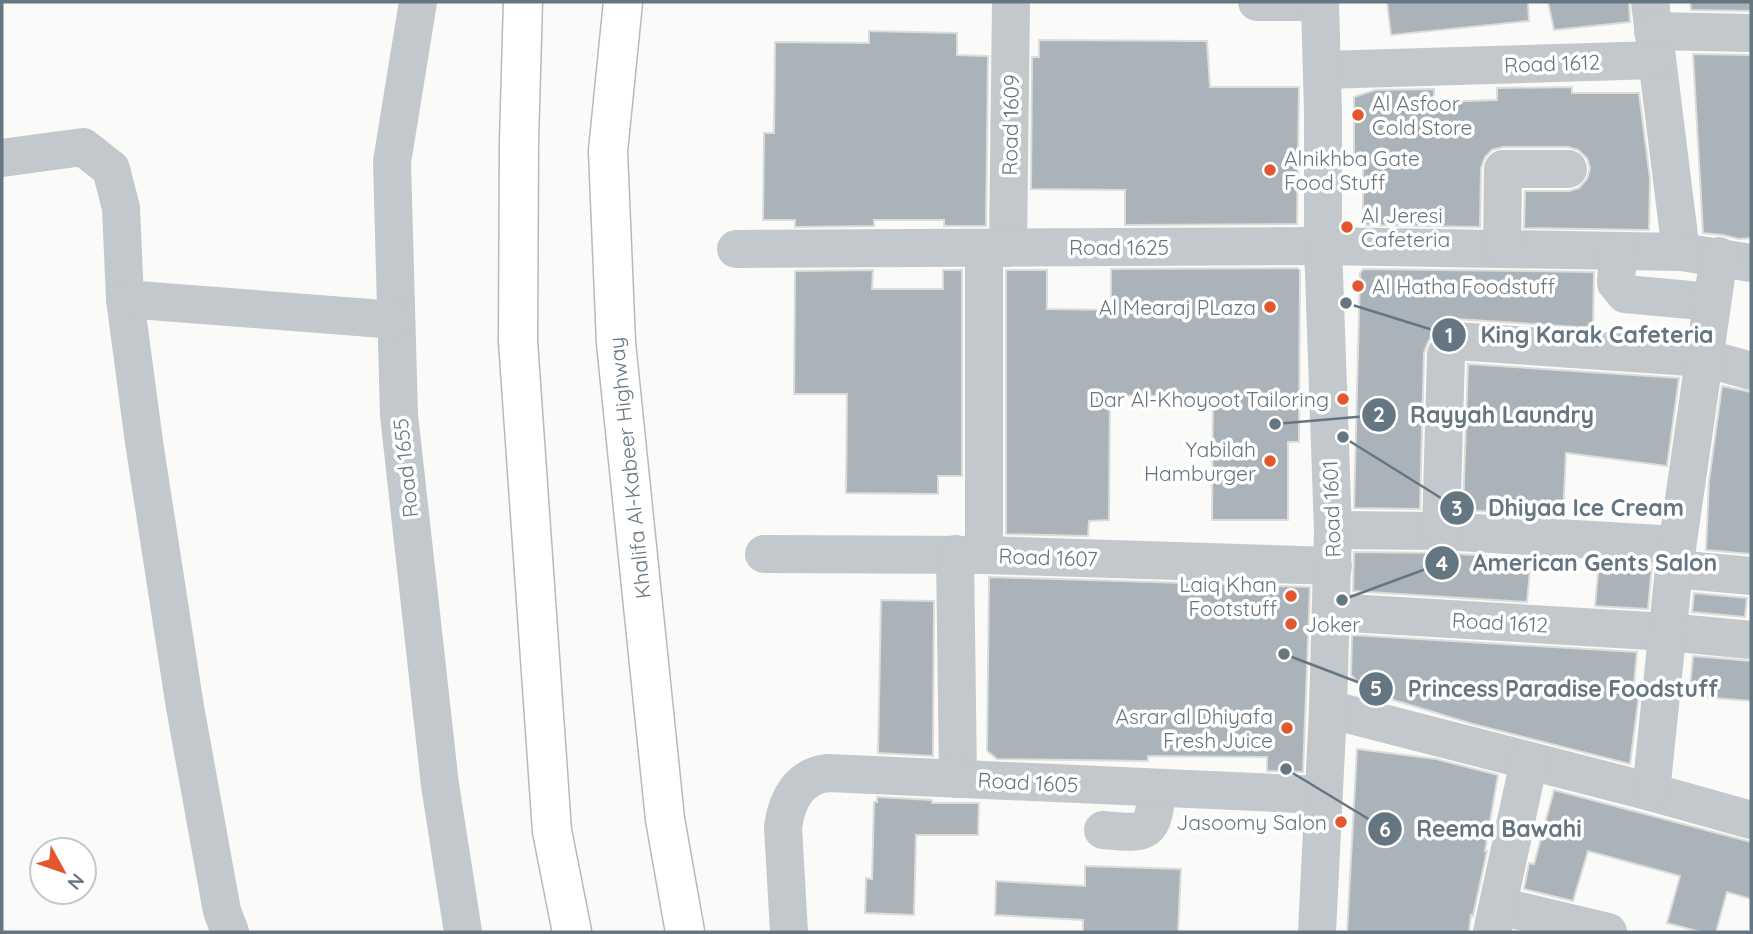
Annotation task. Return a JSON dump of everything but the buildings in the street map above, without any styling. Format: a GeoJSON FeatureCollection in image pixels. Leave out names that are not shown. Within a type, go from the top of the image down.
{"type":"FeatureCollection","features":[{"type":"Feature","properties":{"kind":"main road"},"geometry":{"type":"LineString","coordinates":[[523,2],[518,341],[552,831],[572,932]]}},
{"type":"Feature","properties":{"kind":"main road","name":"Khalifa Al-Kabeer Highway"},"geometry":{"type":"LineString","coordinates":[[623,2],[608,151],[616,343],[665,819],[685,932]]}},
{"type":"Feature","properties":{"kind":"street","name":"Road 1655"},"geometry":{"type":"LineString","coordinates":[[418,2],[392,162],[399,415],[440,786],[463,932]]}},
{"type":"Feature","properties":{"kind":"street"},"geometry":{"type":"LineString","coordinates":[[987,2],[1032,2]]}},
{"type":"Feature","properties":{"kind":"street","name":"Road 1609"},"geometry":{"type":"LineString","coordinates":[[969,555],[996,248],[1011,2]]}},
{"type":"Feature","properties":{"kind":"street"},"geometry":{"type":"LineString","coordinates":[[1257,2],[1320,2]]}},
{"type":"Feature","properties":{"kind":"street","name":"Road 1601"},"geometry":{"type":"LineString","coordinates":[[1317,932],[1333,548],[1323,246],[1323,70],[1320,2]]}},
{"type":"Feature","properties":{"kind":"street"},"geometry":{"type":"LineString","coordinates":[[1653,31],[1681,252]]}},
{"type":"Feature","properties":{"kind":"street","name":"Road 1612"},"geometry":{"type":"LineString","coordinates":[[1323,70],[1653,31],[1751,33]]}},
{"type":"Feature","properties":{"kind":"street"},"geometry":{"type":"LineString","coordinates":[[2,158],[83,147],[111,169],[121,208],[125,299],[185,707],[222,911],[230,932]]}},
{"type":"Feature","properties":{"kind":"street"},"geometry":{"type":"LineString","coordinates":[[1502,249],[1503,169],[1567,169]]}},
{"type":"Feature","properties":{"kind":"street","name":"Road 1625"},"geometry":{"type":"LineString","coordinates":[[736,248],[1323,246],[1681,252],[1735,260]]}},
{"type":"Feature","properties":{"kind":"street"},"geometry":{"type":"LineString","coordinates":[[1618,251],[1616,283],[1625,293],[1712,302]]}},
{"type":"Feature","properties":{"kind":"street"},"geometry":{"type":"LineString","coordinates":[[1651,792],[1676,557],[1712,302],[1735,260]]}},
{"type":"Feature","properties":{"kind":"street"},"geometry":{"type":"LineString","coordinates":[[125,299],[396,320]]}},
{"type":"Feature","properties":{"kind":"street"},"geometry":{"type":"LineString","coordinates":[[1441,531],[1446,354],[1455,341],[1704,358],[1751,371]]}},
{"type":"Feature","properties":{"kind":"street"},"geometry":{"type":"LineString","coordinates":[[1333,548],[1441,531],[1676,557],[1751,576]]}},
{"type":"Feature","properties":{"kind":"street","name":"Road 1607"},"geometry":{"type":"LineString","coordinates":[[764,554],[969,555],[1333,548]]}},
{"type":"Feature","properties":{"kind":"street","name":"Road 1605"},"geometry":{"type":"LineString","coordinates":[[969,555],[958,779],[1324,795]]}},
{"type":"Feature","properties":{"kind":"street","name":"Road 1612"},"geometry":{"type":"LineString","coordinates":[[1332,612],[1667,632],[1751,640]]}},
{"type":"Feature","properties":{"kind":"street"},"geometry":{"type":"LineString","coordinates":[[1328,709],[1751,820]]}},
{"type":"Feature","properties":{"kind":"street"},"geometry":{"type":"LineString","coordinates":[[1529,761],[1495,919],[1608,932]]}},
{"type":"Feature","properties":{"kind":"street"},"geometry":{"type":"LineString","coordinates":[[789,932],[783,827],[788,804],[801,784],[814,774],[828,773],[958,779]]}},
{"type":"Feature","properties":{"kind":"street"},"geometry":{"type":"LineString","coordinates":[[1103,830],[1137,833],[1144,830],[1153,819],[1157,788]]}},
{"type":"Feature","properties":{"kind":"place","name":"Al Asfoor Cold Store"},"geometry":{"type":"Point","coordinates":[1358,115]}},
{"type":"Feature","properties":{"kind":"place","name":"Alnikhba Gate Food Stuff"},"geometry":{"type":"Point","coordinates":[1270,170]}},
{"type":"Feature","properties":{"kind":"place","name":"Al Jeresi Cafeteria"},"geometry":{"type":"Point","coordinates":[1347,227]}},
{"type":"Feature","properties":{"kind":"place","name":"Al Hatha Foodstuff"},"geometry":{"type":"Point","coordinates":[1358,286]}},
{"type":"Feature","properties":{"kind":"place","name":"King Karak Cafeteria"},"geometry":{"type":"Point","coordinates":[1346,303]}},
{"type":"Feature","properties":{"kind":"place","name":"Al Mearaj PLaza"},"geometry":{"type":"Point","coordinates":[1270,307]}},
{"type":"Feature","properties":{"kind":"place","name":"Dar Al-Khoyoot Tailoring"},"geometry":{"type":"Point","coordinates":[1343,399]}},
{"type":"Feature","properties":{"kind":"place","name":"Rayyah Laundry"},"geometry":{"type":"Point","coordinates":[1275,424]}},
{"type":"Feature","properties":{"kind":"place","name":"Dhiyaa Ice Cream"},"geometry":{"type":"Point","coordinates":[1343,437]}},
{"type":"Feature","properties":{"kind":"place","name":"Yabilah Hamburger"},"geometry":{"type":"Point","coordinates":[1270,461]}},
{"type":"Feature","properties":{"kind":"place","name":"Laiq Khan Footstuff"},"geometry":{"type":"Point","coordinates":[1291,596]}},
{"type":"Feature","properties":{"kind":"place","name":"American Gents Salon"},"geometry":{"type":"Point","coordinates":[1342,600]}},
{"type":"Feature","properties":{"kind":"place","name":"Joker"},"geometry":{"type":"Point","coordinates":[1291,624]}},
{"type":"Feature","properties":{"kind":"place","name":"Princess Paradise Foodstuff"},"geometry":{"type":"Point","coordinates":[1284,654]}},
{"type":"Feature","properties":{"kind":"place","name":"Asrar al Dhiyafa Fresh Juice"},"geometry":{"type":"Point","coordinates":[1287,728]}},
{"type":"Feature","properties":{"kind":"place","name":"Reema Bawahi"},"geometry":{"type":"Point","coordinates":[1286,769]}},
{"type":"Feature","properties":{"kind":"place","name":"Jasoomy Salon"},"geometry":{"type":"Point","coordinates":[1341,822]}}]}
